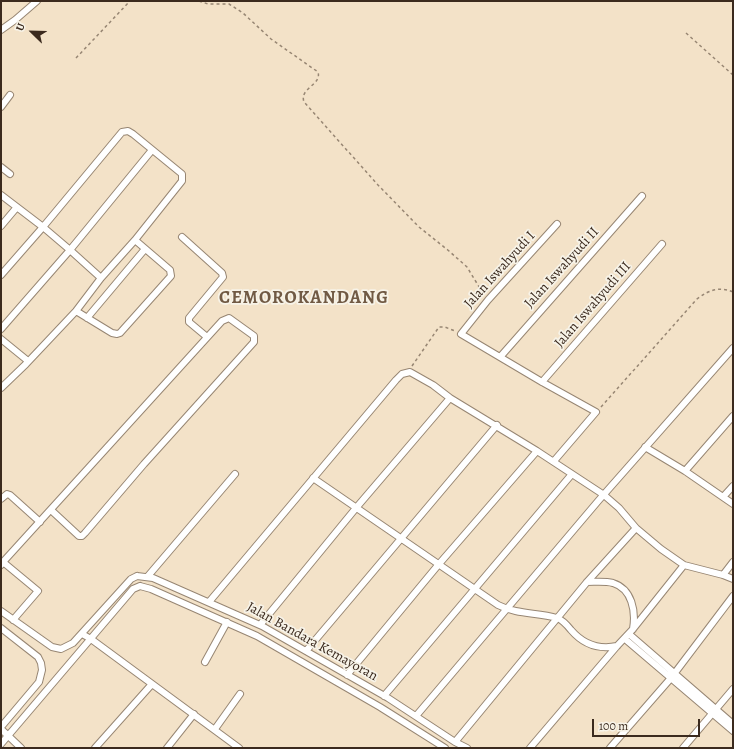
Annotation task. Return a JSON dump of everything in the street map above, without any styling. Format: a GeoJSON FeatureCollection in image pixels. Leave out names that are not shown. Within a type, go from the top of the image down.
{"type":"FeatureCollection","features":[{"type":"Feature","properties":{"kind":"street"},"geometry":{"type":"LineString","coordinates":[[1,30],[37,1]]}},
{"type":"Feature","properties":{"kind":"street"},"geometry":{"type":"LineString","coordinates":[[1,107],[10,95]]}},
{"type":"Feature","properties":{"kind":"street"},"geometry":{"type":"LineString","coordinates":[[1,275],[122,132],[131,132],[182,174],[183,179],[135,240],[101,278],[76,311],[1,388]]}},
{"type":"Feature","properties":{"kind":"street"},"geometry":{"type":"LineString","coordinates":[[1,329],[70,250],[152,150]]}},
{"type":"Feature","properties":{"kind":"street"},"geometry":{"type":"LineString","coordinates":[[1,167],[10,174]]}},
{"type":"Feature","properties":{"kind":"street"},"geometry":{"type":"LineString","coordinates":[[1,195],[43,227],[101,278]]}},
{"type":"Feature","properties":{"kind":"street","name":"Jalan Iswahyudi II"},"geometry":{"type":"LineString","coordinates":[[501,356],[642,196]]}},
{"type":"Feature","properties":{"kind":"street"},"geometry":{"type":"LineString","coordinates":[[1,226],[17,207]]}},
{"type":"Feature","properties":{"kind":"street","name":"Jalan Iswahyudi I"},"geometry":{"type":"LineString","coordinates":[[461,334],[488,300],[557,224]]}},
{"type":"Feature","properties":{"kind":"street"},"geometry":{"type":"LineString","coordinates":[[182,237],[222,273],[223,277],[189,318],[189,322],[207,337]]}},
{"type":"Feature","properties":{"kind":"street"},"geometry":{"type":"LineString","coordinates":[[76,311],[112,333],[120,333],[170,276],[170,270],[135,240]]}},
{"type":"Feature","properties":{"kind":"street","name":"Jalan Iswahyudi III"},"geometry":{"type":"LineString","coordinates":[[542,382],[662,244]]}},
{"type":"Feature","properties":{"kind":"street"},"geometry":{"type":"LineString","coordinates":[[88,318],[145,249]]}},
{"type":"Feature","properties":{"kind":"street"},"geometry":{"type":"LineString","coordinates":[[13,620],[38,591],[2,563],[222,321],[229,318],[254,336],[254,342],[82,536],[79,536],[51,510]]}},
{"type":"Feature","properties":{"kind":"street"},"geometry":{"type":"LineString","coordinates":[[461,334],[596,412],[554,461]]}},
{"type":"Feature","properties":{"kind":"street"},"geometry":{"type":"LineString","coordinates":[[1,339],[27,363]]}},
{"type":"Feature","properties":{"kind":"street"},"geometry":{"type":"LineString","coordinates":[[416,716],[645,447],[733,348]]}},
{"type":"Feature","properties":{"kind":"street"},"geometry":{"type":"LineString","coordinates":[[209,602],[396,380],[402,374],[407,372],[415,374],[427,381],[450,398],[537,450],[604,495],[636,528],[661,549],[684,565],[733,579]]}},
{"type":"Feature","properties":{"kind":"street"},"geometry":{"type":"LineString","coordinates":[[260,625],[356,508],[450,398]]}},
{"type":"Feature","properties":{"kind":"street"},"geometry":{"type":"LineString","coordinates":[[685,471],[733,416]]}},
{"type":"Feature","properties":{"kind":"street"},"geometry":{"type":"LineString","coordinates":[[306,651],[497,425]]}},
{"type":"Feature","properties":{"kind":"street"},"geometry":{"type":"LineString","coordinates":[[645,447],[685,471],[733,504]]}},
{"type":"Feature","properties":{"kind":"street"},"geometry":{"type":"LineString","coordinates":[[347,675],[439,564],[537,450]]}},
{"type":"Feature","properties":{"kind":"street"},"geometry":{"type":"LineString","coordinates":[[148,576],[235,474]]}},
{"type":"Feature","properties":{"kind":"street"},"geometry":{"type":"LineString","coordinates":[[384,696],[572,474]]}},
{"type":"Feature","properties":{"kind":"street"},"geometry":{"type":"LineString","coordinates":[[314,478],[401,539],[507,610],[558,618],[566,624],[577,637],[588,644],[602,648],[617,646]]}},
{"type":"Feature","properties":{"kind":"street"},"geometry":{"type":"LineString","coordinates":[[724,497],[733,486]]}},
{"type":"Feature","properties":{"kind":"street"},"geometry":{"type":"LineString","coordinates":[[1,499],[7,494],[10,495],[40,522]]}},
{"type":"Feature","properties":{"kind":"street"},"geometry":{"type":"LineString","coordinates":[[455,742],[587,582],[636,528]]}},
{"type":"Feature","properties":{"kind":"street"},"geometry":{"type":"LineString","coordinates":[[723,575],[733,562]]}},
{"type":"Feature","properties":{"kind":"street"},"geometry":{"type":"LineString","coordinates":[[530,748],[629,634],[684,565]]}},
{"type":"Feature","properties":{"kind":"street"},"geometry":{"type":"LineString","coordinates":[[1,744],[133,589],[140,586],[137,576],[131,578],[82,634],[67,647],[59,649],[52,647],[13,620],[3,615]]}},
{"type":"Feature","properties":{"kind":"street","name":"Jalan Bandara Kemayoran"},"geometry":{"type":"LineString","coordinates":[[137,576],[148,576],[260,625],[384,696],[455,742],[467,748]]}},
{"type":"Feature","properties":{"kind":"street"},"geometry":{"type":"LineString","coordinates":[[587,582],[613,583],[630,596],[634,612],[629,634]]}},
{"type":"Feature","properties":{"kind":"street","name":"Jalan Bandara Kemayoran"},"geometry":{"type":"LineString","coordinates":[[140,586],[151,589],[257,636],[380,707],[445,748]]}},
{"type":"Feature","properties":{"kind":"street"},"geometry":{"type":"LineString","coordinates":[[610,748],[675,673],[733,596]]}},
{"type":"Feature","properties":{"kind":"street"},"geometry":{"type":"LineString","coordinates":[[205,662],[227,622]]}},
{"type":"Feature","properties":{"kind":"street"},"geometry":{"type":"LineString","coordinates":[[1,628],[38,657],[42,663],[39,682],[1,728],[21,748]]}},
{"type":"Feature","properties":{"kind":"street"},"geometry":{"type":"LineString","coordinates":[[82,634],[215,729],[237,747]]}},
{"type":"Feature","properties":{"kind":"street"},"geometry":{"type":"LineString","coordinates":[[629,634],[675,673],[733,731]]}},
{"type":"Feature","properties":{"kind":"street"},"geometry":{"type":"LineString","coordinates":[[629,634],[670,678],[714,712],[733,724]]}},
{"type":"Feature","properties":{"kind":"street"},"geometry":{"type":"LineString","coordinates":[[39,682],[48,689]]}},
{"type":"Feature","properties":{"kind":"street"},"geometry":{"type":"LineString","coordinates":[[95,748],[152,684]]}},
{"type":"Feature","properties":{"kind":"street"},"geometry":{"type":"LineString","coordinates":[[683,748],[733,689]]}},
{"type":"Feature","properties":{"kind":"street"},"geometry":{"type":"LineString","coordinates":[[215,729],[240,694]]}},
{"type":"Feature","properties":{"kind":"street"},"geometry":{"type":"LineString","coordinates":[[167,748],[194,714]]}},
{"type":"Feature","properties":{"kind":"path"},"geometry":{"type":"LineString","coordinates":[[76,58],[130,1]]}},
{"type":"Feature","properties":{"kind":"path"},"geometry":{"type":"LineString","coordinates":[[198,1],[208,4],[229,4],[242,13],[271,39],[318,72],[318,80],[304,94],[304,102],[378,185],[419,227],[467,267],[488,300]]}},
{"type":"Feature","properties":{"kind":"path"},"geometry":{"type":"LineString","coordinates":[[686,33],[733,75]]}},
{"type":"Feature","properties":{"kind":"path"},"geometry":{"type":"LineString","coordinates":[[596,412],[697,299],[706,292],[716,288],[726,289],[733,292]]}},
{"type":"Feature","properties":{"kind":"path"},"geometry":{"type":"LineString","coordinates":[[407,372],[440,327],[445,327],[461,334]]}},
{"type":"Feature","properties":{"kind":"district","name":"CEMOROKANDANG"},"geometry":{"type":"Point","coordinates":[304,299]}}]}
